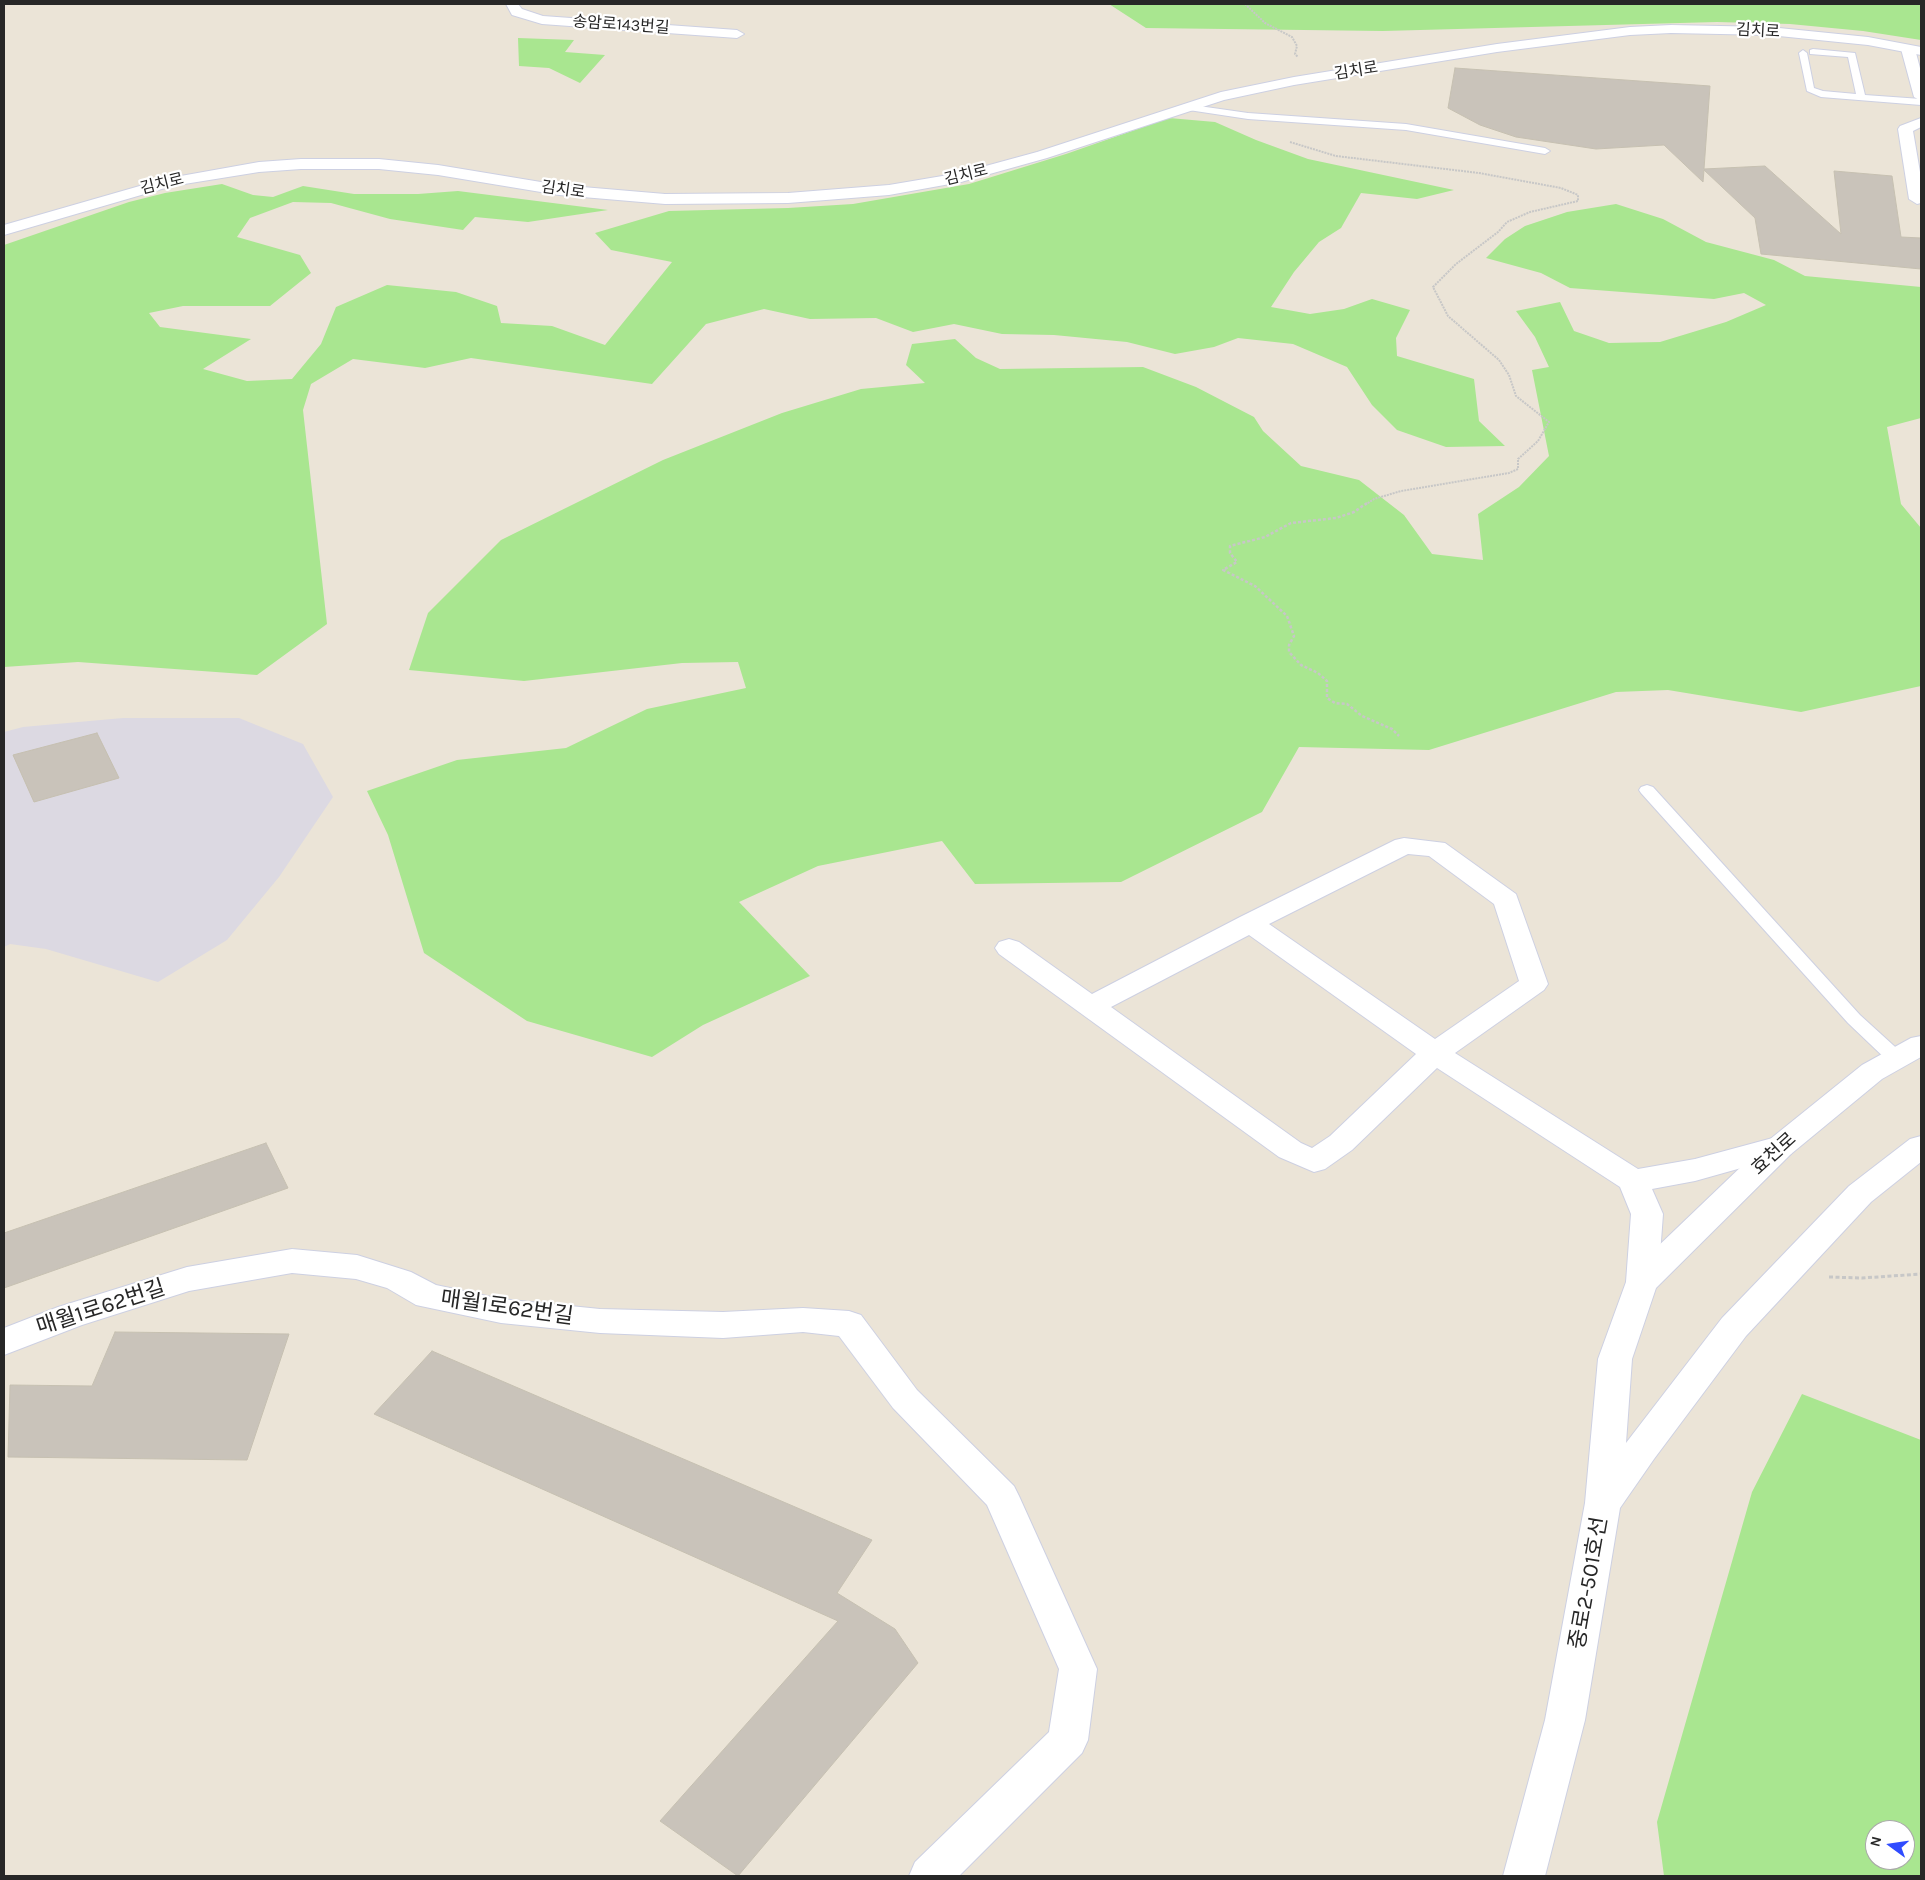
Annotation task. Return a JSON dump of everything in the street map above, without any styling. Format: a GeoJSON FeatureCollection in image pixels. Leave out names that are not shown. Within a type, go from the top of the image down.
{"type":"FeatureCollection","features":[{"type":"Feature","properties":{"kind":"street","name":"송암로143번길"},"geometry":{"type":"LineString","coordinates":[[512,4],[517,12],[542,20],[737,34]]}},
{"type":"Feature","properties":{"kind":"street","name":"김치로"},"geometry":{"type":"LineString","coordinates":[[4,230],[124,193],[178,180],[258,167],[301,164],[379,164],[438,170],[559,190],[626,197],[732,200],[840,195],[926,185],[1042,155],[1220,96],[1298,80],[1496,48],[1630,31],[1690,29],[1762,31],[1868,41],[1915,50]]}},
{"type":"Feature","properties":{"kind":"street"},"geometry":{"type":"LineString","coordinates":[[1915,50],[1921,97]]}},
{"type":"Feature","properties":{"kind":"street"},"geometry":{"type":"LineString","coordinates":[[1917,198],[1905,129],[1921,122]]}},
{"type":"Feature","properties":{"kind":"street"},"geometry":{"type":"LineString","coordinates":[[1009,948],[1290,1150],[1314,1161],[1342,1143],[1435,1053],[1534,984],[1506,900],[1436,849],[1404,846],[1250,923],[1091,1006]]}},
{"type":"Feature","properties":{"kind":"street"},"geometry":{"type":"LineString","coordinates":[[1250,923],[1435,1053],[1633,1181],[1647,1214],[1642,1282],[1615,1359],[1602,1505]]}},
{"type":"Feature","properties":{"kind":"street","name":"효천로"},"geometry":{"type":"LineString","coordinates":[[1642,1282],[1780,1146],[1872,1072],[1909,1052]]}},
{"type":"Feature","properties":{"kind":"street"},"geometry":{"type":"LineString","coordinates":[[1633,1181],[1695,1170],[1780,1146]]}},
{"type":"Feature","properties":{"kind":"street"},"geometry":{"type":"LineString","coordinates":[[1783,1276],[1860,1194],[1921,1146]]}},
{"type":"Feature","properties":{"kind":"street","name":"매월1로62번길"},"geometry":{"type":"LineString","coordinates":[[4,1342],[70,1316],[187,1279],[247,1267],[292,1261],[357,1266],[399,1280],[428,1296],[501,1311],[610,1322],[723,1325],[803,1320],[849,1324],[905,1400],[1001,1496],[1078,1669],[1068,1740],[930,1876]]}},
{"type":"Feature","properties":{"kind":"street","name":"중로2-501호선"},"geometry":{"type":"LineString","coordinates":[[1524,1876],[1565,1720],[1602,1505],[1641,1449],[1734,1327],[1783,1276]]}},
{"type":"Feature","properties":{"kind":"lane"},"geometry":{"type":"LineString","coordinates":[[1813,52],[1852,55],[1860,98]]}},
{"type":"Feature","properties":{"kind":"lane"},"geometry":{"type":"LineString","coordinates":[[1803,54],[1810,89],[1821,94],[1921,102]]}},
{"type":"Feature","properties":{"kind":"lane"},"geometry":{"type":"LineString","coordinates":[[1185,108],[1248,116],[1406,127],[1545,151]]}},
{"type":"Feature","properties":{"kind":"lane"},"geometry":{"type":"LineString","coordinates":[[1647,790],[1854,1019],[1909,1052]]}},
{"type":"Feature","properties":{"kind":"path"},"geometry":{"type":"LineString","coordinates":[[1245,4],[1265,23],[1292,38],[1297,46],[1295,54],[1303,62],[1298,80]]}},
{"type":"Feature","properties":{"kind":"path"},"geometry":{"type":"LineString","coordinates":[[1288,142],[1336,156],[1479,172],[1561,188],[1578,195],[1578,201],[1530,212],[1506,222],[1498,232],[1456,264],[1433,287],[1448,316],[1499,360],[1509,375],[1516,396],[1550,422],[1538,441],[1518,459],[1518,469],[1509,473],[1401,491],[1374,499],[1354,512],[1336,518],[1291,523],[1265,537],[1230,546],[1230,553],[1236,562],[1223,570],[1256,586],[1287,616],[1294,636],[1289,645],[1289,652],[1300,665],[1318,673],[1326,680],[1327,698],[1335,703],[1347,704],[1356,709],[1362,716],[1392,729],[1399,736]]}},
{"type":"Feature","properties":{"kind":"path"},"geometry":{"type":"LineString","coordinates":[[1783,1276],[1862,1278],[1921,1274]]}},
{"type":"Feature","properties":{"kind":"shaded area"},"geometry":{"type":"Polygon","coordinates":[[[123,718],[239,718],[303,744],[333,797],[279,877],[227,940],[158,982],[46,949],[10,944],[4,947],[4,732],[23,727],[123,718]]]}},
{"type":"Feature","properties":{"kind":"green space"},"geometry":{"type":"Polygon","coordinates":[[[1109,4],[1921,4],[1921,40],[1863,31],[1790,24],[1717,22],[1383,31],[1146,28],[1109,4]]]}},
{"type":"Feature","properties":{"kind":"green space"},"geometry":{"type":"Polygon","coordinates":[[[518,38],[574,40],[565,52],[605,55],[580,83],[549,68],[519,66],[518,38]]]}},
{"type":"Feature","properties":{"kind":"green space"},"geometry":{"type":"Polygon","coordinates":[[[1169,118],[1215,122],[1256,140],[1308,159],[1454,190],[1417,199],[1361,193],[1341,228],[1319,242],[1294,272],[1271,307],[1310,314],[1344,309],[1372,299],[1410,310],[1396,338],[1397,356],[1474,379],[1479,421],[1505,446],[1446,447],[1397,430],[1372,405],[1347,367],[1293,344],[1238,338],[1214,347],[1175,354],[1127,342],[1054,335],[1002,334],[954,324],[913,332],[876,318],[810,319],[764,309],[706,324],[652,384],[471,358],[425,368],[353,359],[311,384],[303,410],[327,624],[257,675],[78,662],[4,667],[4,245],[129,202],[165,193],[222,184],[253,195],[273,197],[303,186],[354,194],[418,194],[458,191],[608,210],[528,222],[475,217],[463,230],[390,219],[331,203],[293,202],[250,218],[237,237],[300,255],[311,273],[270,306],[183,306],[149,313],[160,327],[251,339],[203,369],[247,381],[292,379],[321,344],[336,307],[387,285],[456,292],[497,306],[501,323],[552,326],[605,345],[672,262],[611,250],[595,233],[669,211],[788,208],[853,204],[969,184],[1066,154],[1169,118]]]}},
{"type":"Feature","properties":{"kind":"green space"},"geometry":{"type":"Polygon","coordinates":[[[1616,204],[1663,219],[1706,242],[1774,260],[1805,276],[1921,287],[1921,418],[1887,427],[1901,504],[1921,528],[1921,686],[1801,712],[1668,690],[1616,692],[1429,750],[1299,747],[1262,812],[1121,882],[975,884],[942,841],[818,866],[739,902],[810,976],[703,1025],[652,1057],[527,1021],[424,953],[388,835],[367,791],[457,760],[566,748],[647,709],[746,688],[738,662],[682,663],[524,681],[409,670],[428,613],[501,540],[663,460],[782,413],[861,389],[925,383],[906,365],[912,344],[955,339],[976,358],[1000,369],[1143,367],[1196,387],[1254,417],[1263,431],[1301,466],[1359,480],[1404,515],[1432,554],[1483,560],[1478,514],[1519,487],[1549,456],[1532,370],[1549,367],[1535,337],[1516,311],[1560,302],[1574,331],[1609,343],[1660,342],[1726,322],[1766,305],[1744,293],[1714,299],[1570,288],[1541,273],[1486,258],[1505,239],[1525,226],[1567,212],[1616,204]]]}},
{"type":"Feature","properties":{"kind":"green space"},"geometry":{"type":"Polygon","coordinates":[[[1802,1394],[1921,1440],[1921,1876],[1664,1876],[1657,1822],[1752,1492],[1802,1394]]]}},
{"type":"Feature","properties":{"kind":"building"},"geometry":{"type":"Polygon","coordinates":[[[1455,68],[1710,86],[1704,169],[1765,166],[1841,234],[1834,171],[1892,176],[1901,237],[1921,238],[1921,269],[1761,254],[1755,218],[1704,170],[1703,182],[1664,145],[1596,149],[1516,137],[1480,125],[1448,108],[1455,68]]]}},
{"type":"Feature","properties":{"kind":"building"},"geometry":{"type":"Polygon","coordinates":[[[97,733],[119,778],[34,802],[13,755],[97,733]]]}},
{"type":"Feature","properties":{"kind":"building"},"geometry":{"type":"Polygon","coordinates":[[[266,1143],[288,1188],[4,1288],[4,1233],[266,1143]]]}},
{"type":"Feature","properties":{"kind":"building"},"geometry":{"type":"Polygon","coordinates":[[[115,1332],[289,1334],[247,1460],[8,1457],[10,1385],[92,1386],[115,1332]]]}},
{"type":"Feature","properties":{"kind":"building"},"geometry":{"type":"Polygon","coordinates":[[[432,1351],[872,1540],[837,1593],[895,1629],[918,1663],[738,1876],[660,1821],[838,1621],[374,1414],[432,1351]]]}}]}
